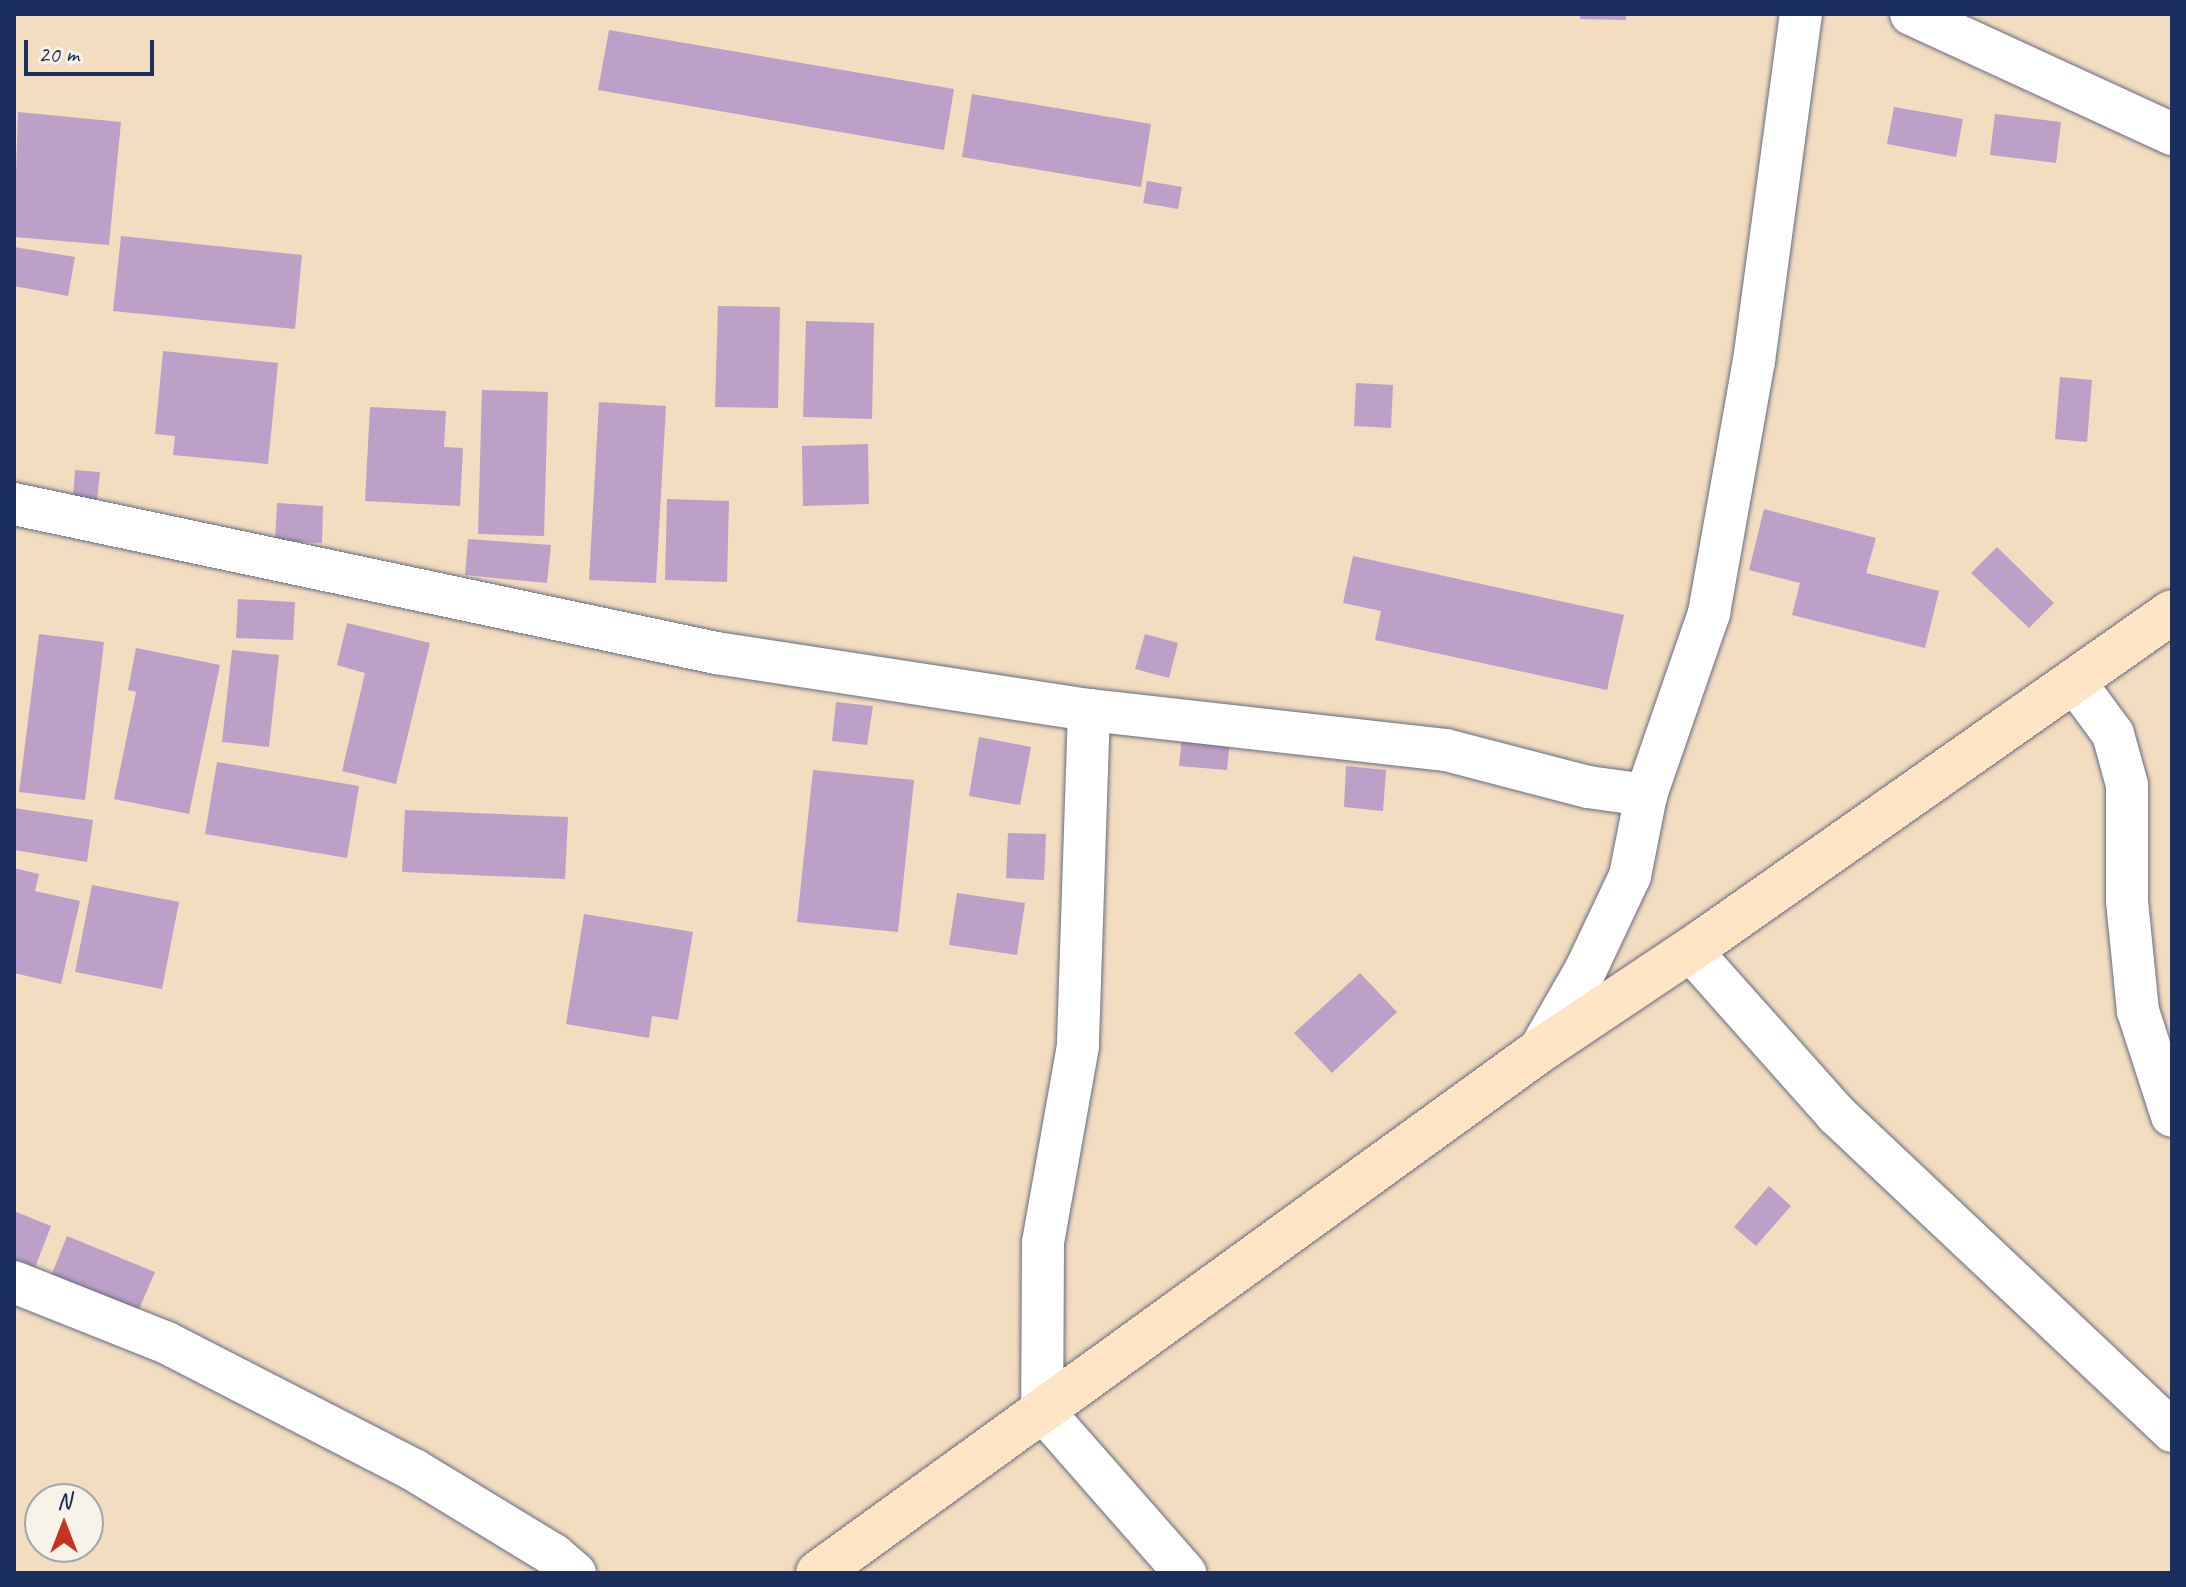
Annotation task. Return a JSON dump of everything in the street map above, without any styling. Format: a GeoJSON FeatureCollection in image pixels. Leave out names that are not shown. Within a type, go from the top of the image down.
{"type":"FeatureCollection","features":[{"type":"Feature","properties":{"kind":"street"},"geometry":{"type":"LineString","coordinates":[[1539,1051],[1586,969],[1630,876],[1646,795],[1709,613],[1754,361],[1801,14]]}},
{"type":"Feature","properties":{"kind":"street"},"geometry":{"type":"LineString","coordinates":[[1911,14],[2172,134]]}},
{"type":"Feature","properties":{"kind":"street"},"geometry":{"type":"LineString","coordinates":[[14,504],[716,653],[1089,710],[1446,750],[1588,787],[1646,795]]}},
{"type":"Feature","properties":{"kind":"street"},"geometry":{"type":"LineString","coordinates":[[818,1573],[1539,1051],[1690,950],[2172,612]]}},
{"type":"Feature","properties":{"kind":"street"},"geometry":{"type":"LineString","coordinates":[[2074,681],[2113,734],[2127,785],[2127,901],[2138,1011],[2172,1116]]}},
{"type":"Feature","properties":{"kind":"street"},"geometry":{"type":"LineString","coordinates":[[1089,710],[1078,1046],[1043,1243],[1042,1410],[1185,1573]]}},
{"type":"Feature","properties":{"kind":"street"},"geometry":{"type":"LineString","coordinates":[[1690,950],[1837,1115],[2172,1431]]}},
{"type":"Feature","properties":{"kind":"street"},"geometry":{"type":"LineString","coordinates":[[14,1282],[165,1342],[387,1456],[554,1555],[575,1573]]}},
{"type":"Feature","properties":{"kind":"building"},"geometry":{"type":"Polygon","coordinates":[[[1580,14],[1626,14],[1626,20],[1580,19],[1580,14]]]}},
{"type":"Feature","properties":{"kind":"building"},"geometry":{"type":"Polygon","coordinates":[[[609,30],[954,89],[944,150],[598,90],[609,30]]]}},
{"type":"Feature","properties":{"kind":"building"},"geometry":{"type":"Polygon","coordinates":[[[972,94],[1151,124],[1141,187],[962,157],[972,94]]]}},
{"type":"Feature","properties":{"kind":"building"},"geometry":{"type":"Polygon","coordinates":[[[1894,107],[1963,119],[1956,157],[1887,144],[1894,107]]]}},
{"type":"Feature","properties":{"kind":"building"},"geometry":{"type":"Polygon","coordinates":[[[18,112],[121,122],[109,245],[14,237],[18,112]]]}},
{"type":"Feature","properties":{"kind":"building"},"geometry":{"type":"Polygon","coordinates":[[[1995,114],[2061,122],[2056,163],[1990,155],[1995,114]]]}},
{"type":"Feature","properties":{"kind":"building"},"geometry":{"type":"Polygon","coordinates":[[[1147,181],[1182,187],[1178,209],[1143,203],[1147,181]]]}},
{"type":"Feature","properties":{"kind":"building"},"geometry":{"type":"Polygon","coordinates":[[[121,236],[302,255],[295,329],[113,311],[121,236]]]}},
{"type":"Feature","properties":{"kind":"building"},"geometry":{"type":"Polygon","coordinates":[[[14,247],[75,257],[68,296],[14,286],[14,247]]]}},
{"type":"Feature","properties":{"kind":"building"},"geometry":{"type":"Polygon","coordinates":[[[718,306],[780,307],[778,408],[715,407],[718,306]]]}},
{"type":"Feature","properties":{"kind":"building"},"geometry":{"type":"Polygon","coordinates":[[[806,321],[874,323],[872,419],[803,417],[806,321]]]}},
{"type":"Feature","properties":{"kind":"building"},"geometry":{"type":"Polygon","coordinates":[[[163,351],[278,363],[268,464],[173,455],[175,436],[155,434],[163,351]]]}},
{"type":"Feature","properties":{"kind":"building"},"geometry":{"type":"Polygon","coordinates":[[[2060,377],[2092,380],[2087,442],[2055,439],[2060,377]]]}},
{"type":"Feature","properties":{"kind":"building"},"geometry":{"type":"Polygon","coordinates":[[[1356,383],[1393,385],[1391,428],[1354,426],[1356,383]]]}},
{"type":"Feature","properties":{"kind":"building"},"geometry":{"type":"Polygon","coordinates":[[[482,390],[548,392],[544,536],[478,534],[482,390]]]}},
{"type":"Feature","properties":{"kind":"building"},"geometry":{"type":"Polygon","coordinates":[[[599,402],[666,406],[656,583],[589,580],[599,402]]]}},
{"type":"Feature","properties":{"kind":"building"},"geometry":{"type":"Polygon","coordinates":[[[370,407],[446,411],[444,447],[463,448],[460,506],[365,501],[370,407]]]}},
{"type":"Feature","properties":{"kind":"building"},"geometry":{"type":"Polygon","coordinates":[[[868,444],[869,504],[803,506],[802,446],[868,444]]]}},
{"type":"Feature","properties":{"kind":"building"},"geometry":{"type":"Polygon","coordinates":[[[75,470],[100,472],[96,511],[72,509],[75,470]]]}},
{"type":"Feature","properties":{"kind":"building"},"geometry":{"type":"Polygon","coordinates":[[[667,499],[729,501],[727,582],[665,580],[667,499]]]}},
{"type":"Feature","properties":{"kind":"building"},"geometry":{"type":"Polygon","coordinates":[[[277,503],[323,506],[322,543],[275,541],[277,503]]]}},
{"type":"Feature","properties":{"kind":"building"},"geometry":{"type":"Polygon","coordinates":[[[1764,509],[1876,538],[1866,573],[1939,591],[1925,648],[1792,615],[1800,583],[1749,570],[1764,509]]]}},
{"type":"Feature","properties":{"kind":"building"},"geometry":{"type":"Polygon","coordinates":[[[468,539],[551,545],[547,583],[465,575],[468,539]]]}},
{"type":"Feature","properties":{"kind":"building"},"geometry":{"type":"Polygon","coordinates":[[[1997,547],[2054,603],[2029,628],[1971,573],[1997,547]]]}},
{"type":"Feature","properties":{"kind":"building"},"geometry":{"type":"Polygon","coordinates":[[[1353,556],[1624,615],[1607,690],[1375,640],[1381,611],[1343,603],[1353,556]]]}},
{"type":"Feature","properties":{"kind":"building"},"geometry":{"type":"Polygon","coordinates":[[[238,599],[295,602],[293,640],[236,638],[238,599]]]}},
{"type":"Feature","properties":{"kind":"building"},"geometry":{"type":"Polygon","coordinates":[[[347,623],[430,643],[396,784],[342,771],[365,673],[337,665],[347,623]]]}},
{"type":"Feature","properties":{"kind":"building"},"geometry":{"type":"Polygon","coordinates":[[[39,634],[104,642],[85,800],[19,792],[39,634]]]}},
{"type":"Feature","properties":{"kind":"building"},"geometry":{"type":"Polygon","coordinates":[[[1145,634],[1178,643],[1169,678],[1135,669],[1145,634]]]}},
{"type":"Feature","properties":{"kind":"building"},"geometry":{"type":"Polygon","coordinates":[[[136,648],[220,665],[189,814],[114,799],[136,692],[128,690],[136,648]]]}},
{"type":"Feature","properties":{"kind":"building"},"geometry":{"type":"Polygon","coordinates":[[[232,650],[279,655],[269,747],[222,742],[232,650]]]}},
{"type":"Feature","properties":{"kind":"building"},"geometry":{"type":"Polygon","coordinates":[[[836,702],[873,706],[867,745],[832,741],[836,702]]]}},
{"type":"Feature","properties":{"kind":"building"},"geometry":{"type":"Polygon","coordinates":[[[1182,735],[1230,740],[1227,770],[1179,766],[1182,735]]]}},
{"type":"Feature","properties":{"kind":"building"},"geometry":{"type":"Polygon","coordinates":[[[979,737],[1031,747],[1020,805],[969,796],[979,737]]]}},
{"type":"Feature","properties":{"kind":"building"},"geometry":{"type":"Polygon","coordinates":[[[217,762],[359,786],[347,858],[205,834],[217,762]]]}},
{"type":"Feature","properties":{"kind":"building"},"geometry":{"type":"Polygon","coordinates":[[[1346,766],[1386,770],[1383,811],[1344,807],[1346,766]]]}},
{"type":"Feature","properties":{"kind":"building"},"geometry":{"type":"Polygon","coordinates":[[[813,770],[914,780],[898,932],[797,922],[813,770]]]}},
{"type":"Feature","properties":{"kind":"building"},"geometry":{"type":"Polygon","coordinates":[[[14,808],[93,820],[87,862],[14,850],[14,808]]]}},
{"type":"Feature","properties":{"kind":"building"},"geometry":{"type":"Polygon","coordinates":[[[405,810],[568,817],[565,879],[402,872],[405,810]]]}},
{"type":"Feature","properties":{"kind":"building"},"geometry":{"type":"Polygon","coordinates":[[[1008,833],[1046,834],[1044,880],[1006,878],[1008,833]]]}},
{"type":"Feature","properties":{"kind":"building"},"geometry":{"type":"Polygon","coordinates":[[[14,868],[39,874],[35,891],[80,901],[61,984],[14,973],[14,868]]]}},
{"type":"Feature","properties":{"kind":"building"},"geometry":{"type":"Polygon","coordinates":[[[92,885],[179,902],[162,989],[75,972],[92,885]]]}},
{"type":"Feature","properties":{"kind":"building"},"geometry":{"type":"Polygon","coordinates":[[[957,893],[1025,903],[1017,955],[949,945],[957,893]]]}},
{"type":"Feature","properties":{"kind":"building"},"geometry":{"type":"Polygon","coordinates":[[[584,914],[693,932],[678,1020],[652,1016],[649,1038],[566,1024],[584,914]]]}},
{"type":"Feature","properties":{"kind":"building"},"geometry":{"type":"Polygon","coordinates":[[[1360,973],[1397,1012],[1332,1073],[1294,1033],[1360,973]]]}},
{"type":"Feature","properties":{"kind":"building"},"geometry":{"type":"Polygon","coordinates":[[[1769,1186],[1791,1206],[1756,1246],[1734,1227],[1769,1186]]]}},
{"type":"Feature","properties":{"kind":"building"},"geometry":{"type":"Polygon","coordinates":[[[14,1211],[51,1226],[33,1273],[14,1265],[14,1211]]]}},
{"type":"Feature","properties":{"kind":"building"},"geometry":{"type":"Polygon","coordinates":[[[67,1236],[155,1272],[137,1314],[50,1279],[67,1236]]]}}]}
